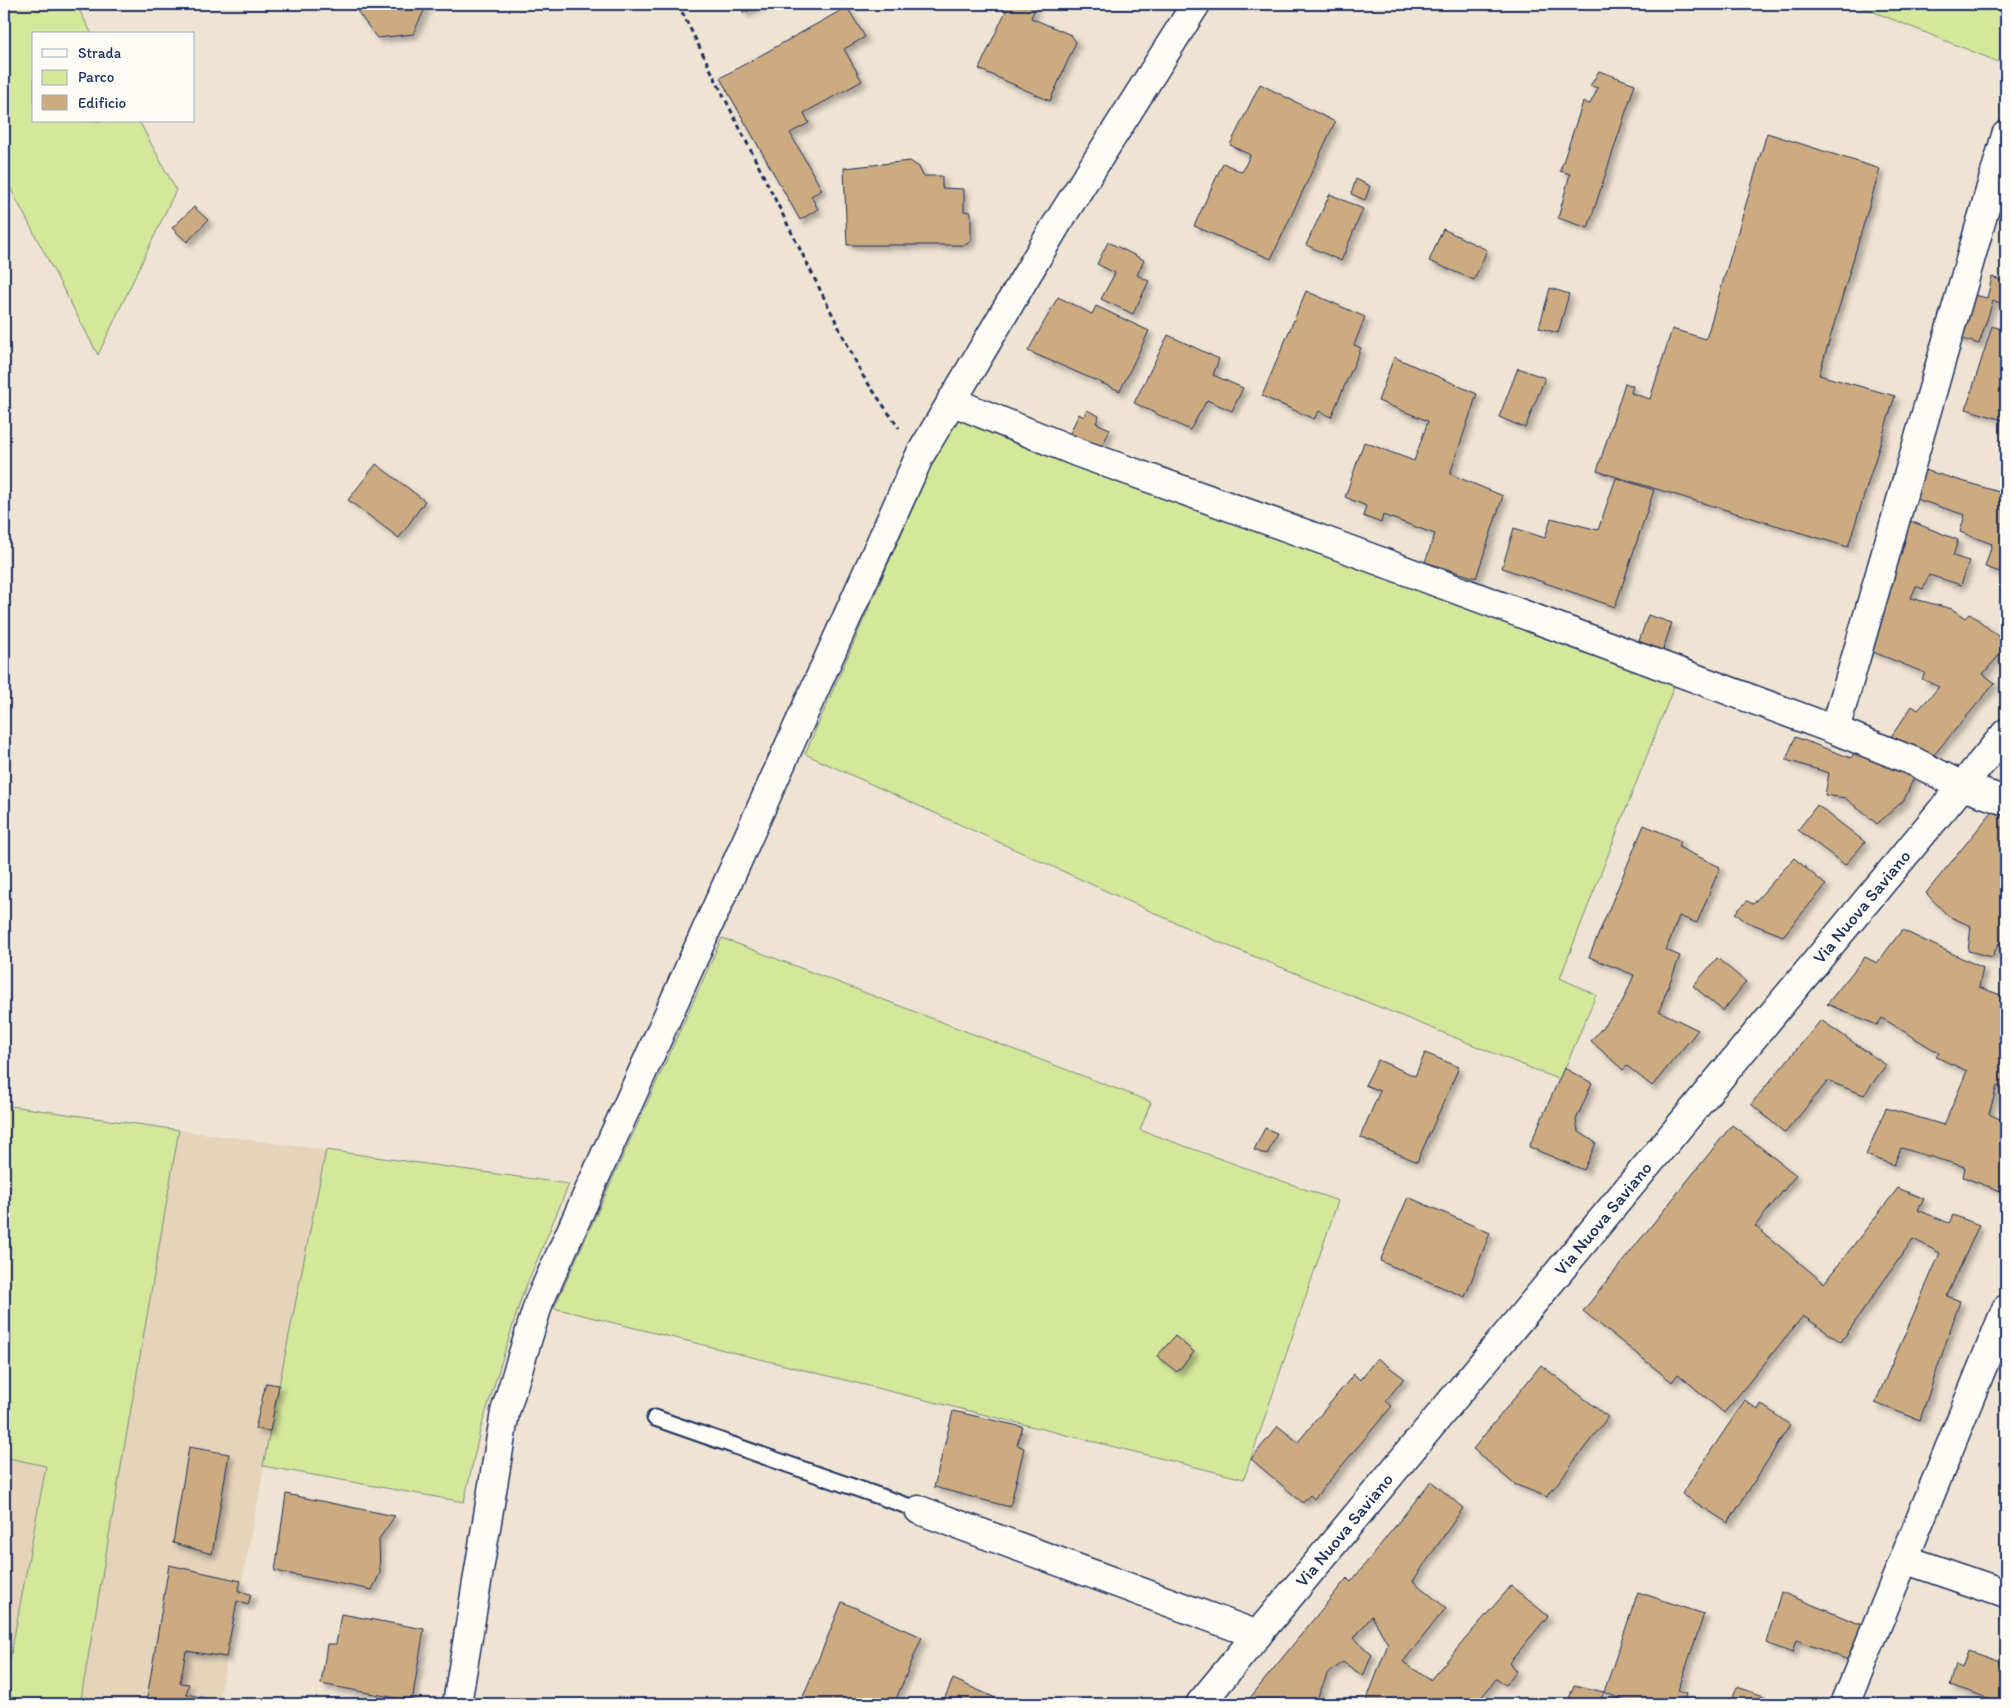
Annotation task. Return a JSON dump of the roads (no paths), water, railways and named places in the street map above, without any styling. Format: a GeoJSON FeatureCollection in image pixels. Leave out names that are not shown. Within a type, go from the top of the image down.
{"type":"FeatureCollection","features":[{"type":"Feature","properties":{"kind":"street"},"geometry":{"type":"LineString","coordinates":[[457,1704],[505,1412],[539,1302],[920,455],[1055,228],[1196,4]]}},
{"type":"Feature","properties":{"kind":"street"},"geometry":{"type":"LineString","coordinates":[[1835,730],[2006,135]]}},
{"type":"Feature","properties":{"kind":"street"},"geometry":{"type":"LineString","coordinates":[[952,401],[1079,453],[1331,543],[1835,730],[1915,762],[1962,786],[2006,801]]}},
{"type":"Feature","properties":{"kind":"street","name":"Via Nuova Saviano"},"geometry":{"type":"LineString","coordinates":[[1200,1704],[2006,733]]}},
{"type":"Feature","properties":{"kind":"street"},"geometry":{"type":"LineString","coordinates":[[1845,1704],[2006,1309]]}},
{"type":"Feature","properties":{"kind":"street"},"geometry":{"type":"LineString","coordinates":[[919,1510],[1258,1635]]}},
{"type":"Feature","properties":{"kind":"street"},"geometry":{"type":"LineString","coordinates":[[1904,1559],[2006,1594]]}},
{"type":"Feature","properties":{"kind":"lane"},"geometry":{"type":"LineString","coordinates":[[655,1418],[919,1510]]}}]}
